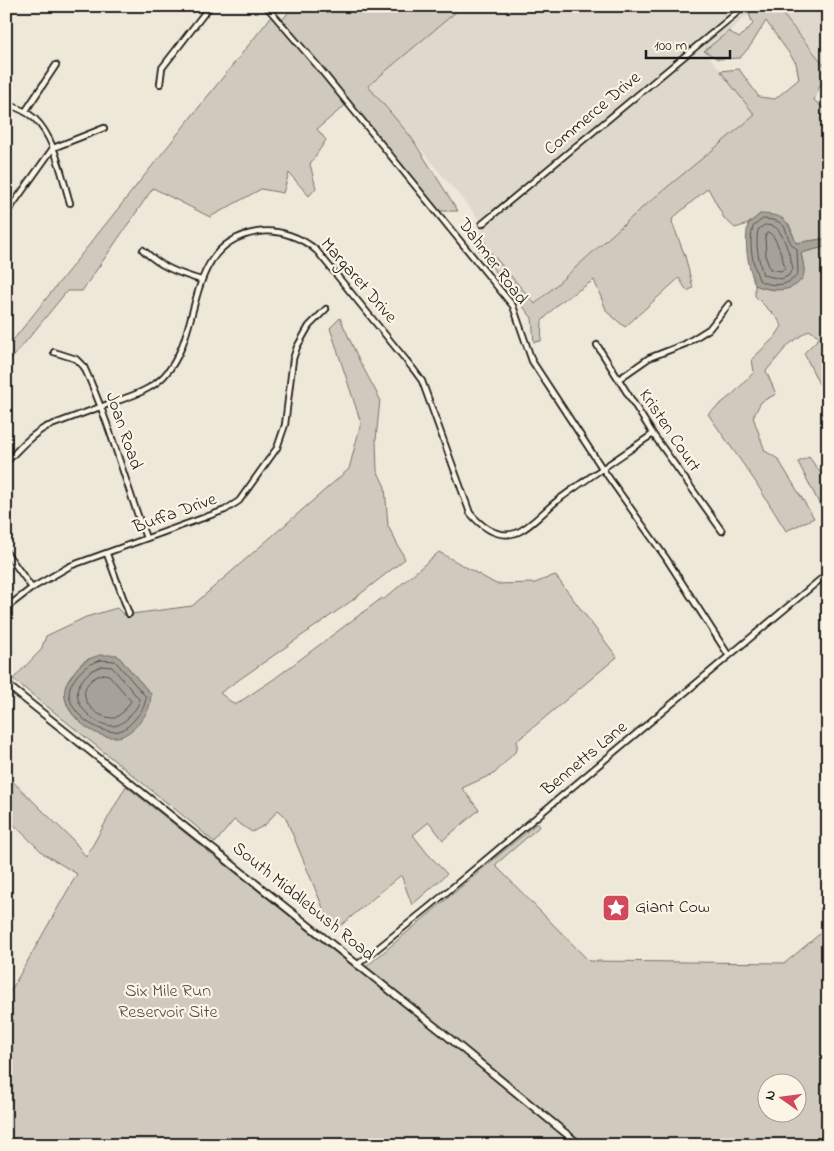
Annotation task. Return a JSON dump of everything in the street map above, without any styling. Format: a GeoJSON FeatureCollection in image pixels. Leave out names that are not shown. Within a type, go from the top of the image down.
{"type":"FeatureCollection","features":[{"type":"Feature","properties":{"kind":"street"},"geometry":{"type":"LineString","coordinates":[[160,84],[162,68],[210,6]]}},
{"type":"Feature","properties":{"kind":"street","name":"Dahmer Road"},"geometry":{"type":"LineString","coordinates":[[266,6],[316,64],[513,306],[532,361],[602,468],[666,558],[729,656]]}},
{"type":"Feature","properties":{"kind":"street","name":"Commerce Drive"},"geometry":{"type":"LineString","coordinates":[[482,224],[745,6]]}},
{"type":"Feature","properties":{"kind":"street"},"geometry":{"type":"LineString","coordinates":[[25,112],[56,65]]}},
{"type":"Feature","properties":{"kind":"street"},"geometry":{"type":"LineString","coordinates":[[6,104],[34,118],[47,134],[70,203]]}},
{"type":"Feature","properties":{"kind":"street"},"geometry":{"type":"LineString","coordinates":[[6,214],[53,148],[104,128]]}},
{"type":"Feature","properties":{"kind":"street","name":"Margaret Drive"},"geometry":{"type":"LineString","coordinates":[[6,463],[16,451],[38,432],[136,394],[152,386],[166,374],[183,342],[201,280],[217,253],[224,246],[247,234],[265,231],[288,235],[305,241],[317,251],[422,381],[470,513],[480,525],[488,530],[504,534],[517,533],[602,468],[653,434]]}},
{"type":"Feature","properties":{"kind":"street"},"geometry":{"type":"LineString","coordinates":[[143,250],[154,261],[164,267],[201,280]]}},
{"type":"Feature","properties":{"kind":"street"},"geometry":{"type":"LineString","coordinates":[[619,379],[648,358],[684,344],[709,330],[729,304]]}},
{"type":"Feature","properties":{"kind":"street","name":"Buffa Drive"},"geometry":{"type":"LineString","coordinates":[[6,608],[32,588],[70,566],[225,510],[239,501],[273,456],[282,435],[293,360],[297,347],[309,326],[326,309]]}},
{"type":"Feature","properties":{"kind":"street","name":"Kristen Court"},"geometry":{"type":"LineString","coordinates":[[597,344],[653,434],[722,531]]}},
{"type":"Feature","properties":{"kind":"street","name":"Joan Road"},"geometry":{"type":"LineString","coordinates":[[54,352],[80,362],[90,380],[123,468],[129,493],[146,538]]}},
{"type":"Feature","properties":{"kind":"street"},"geometry":{"type":"LineString","coordinates":[[6,552],[32,588]]}},
{"type":"Feature","properties":{"kind":"street"},"geometry":{"type":"LineString","coordinates":[[107,554],[129,614]]}},
{"type":"Feature","properties":{"kind":"street","name":"Bennetts Lane"},"geometry":{"type":"LineString","coordinates":[[357,965],[828,573]]}},
{"type":"Feature","properties":{"kind":"street","name":"South Middlebush Road"},"geometry":{"type":"LineString","coordinates":[[6,684],[580,1145]]}},
{"type":"Feature","properties":{"kind":"shaded area"},"geometry":{"type":"Polygon","coordinates":[[[463,6],[759,6],[705,51],[756,115],[643,207],[535,304],[486,247],[478,218],[368,86],[463,6]]]}},
{"type":"Feature","properties":{"kind":"shaded area"},"geometry":{"type":"Polygon","coordinates":[[[776,6],[828,6],[828,63],[825,65],[776,6]]]}},
{"type":"Feature","properties":{"kind":"green space"},"geometry":{"type":"Polygon","coordinates":[[[294,6],[463,6],[368,86],[411,137],[458,211],[439,211],[349,102],[317,129],[326,140],[310,164],[316,188],[309,196],[289,173],[283,193],[261,189],[210,217],[153,188],[82,291],[67,291],[6,366],[6,349],[275,12],[282,20],[294,6]]]}},
{"type":"Feature","properties":{"kind":"green space"},"geometry":{"type":"Polygon","coordinates":[[[759,6],[776,6],[824,65],[828,63],[828,81],[820,85],[814,100],[828,114],[828,238],[796,243],[789,224],[760,214],[748,224],[735,228],[724,218],[708,188],[673,218],[672,222],[685,256],[693,288],[687,291],[679,278],[625,327],[607,312],[594,280],[559,303],[542,321],[541,341],[534,342],[532,318],[474,244],[482,233],[486,247],[535,304],[643,207],[755,115],[720,71],[739,69],[759,97],[775,99],[799,79],[796,63],[766,21],[751,45],[740,58],[718,59],[704,51],[729,31],[739,38],[753,24],[749,14],[759,6]]]}},
{"type":"Feature","properties":{"kind":"green space"},"geometry":{"type":"Polygon","coordinates":[[[828,246],[828,396],[819,384],[804,353],[820,337],[809,330],[788,345],[766,371],[776,394],[761,402],[753,417],[765,451],[778,459],[814,518],[786,531],[755,481],[708,414],[734,393],[754,372],[752,359],[775,337],[782,326],[777,318],[755,296],[755,285],[774,290],[787,289],[793,286],[803,274],[804,268],[801,253],[828,246]]]}},
{"type":"Feature","properties":{"kind":"green space"},"geometry":{"type":"Polygon","coordinates":[[[340,318],[359,360],[380,399],[376,440],[377,470],[385,487],[388,526],[405,559],[350,602],[220,693],[235,705],[274,679],[382,598],[383,600],[439,552],[496,584],[535,583],[555,575],[617,657],[517,741],[517,750],[495,773],[462,788],[479,810],[443,840],[429,822],[413,835],[447,874],[412,905],[401,875],[333,932],[285,816],[278,810],[265,825],[252,832],[234,820],[215,843],[13,679],[41,650],[46,636],[86,617],[117,608],[124,615],[192,606],[349,469],[361,423],[330,328],[340,318]],[[117,655],[97,657],[84,661],[67,684],[65,693],[66,702],[75,717],[82,724],[100,734],[151,694],[117,655]]]}},
{"type":"Feature","properties":{"kind":"green space"},"geometry":{"type":"Polygon","coordinates":[[[809,457],[828,483],[828,518],[798,462],[809,457]]]}},
{"type":"Feature","properties":{"kind":"green space","name":"Six Mile Run Reservoir Site"},"geometry":{"type":"Polygon","coordinates":[[[6,775],[74,841],[86,857],[126,786],[360,972],[537,823],[540,826],[495,865],[589,961],[785,963],[828,927],[828,1145],[6,1145],[6,999],[77,874],[44,854],[6,817],[6,775]]]}},
{"type":"Feature","properties":{"kind":"water"},"geometry":{"type":"Polygon","coordinates":[[[760,214],[776,216],[785,220],[796,243],[828,238],[828,246],[801,253],[804,268],[803,277],[788,289],[774,290],[755,285],[747,255],[746,240],[748,224],[760,214]]]}},
{"type":"Feature","properties":{"kind":"water"},"geometry":{"type":"Polygon","coordinates":[[[100,655],[117,655],[151,694],[149,707],[145,715],[134,728],[122,736],[112,737],[92,731],[75,716],[68,707],[65,698],[65,688],[78,667],[91,658],[100,655]]]}},
{"type":"Feature","properties":{"kind":"place","name":"Giant Cow"},"geometry":{"type":"Point","coordinates":[616,908]}}]}
